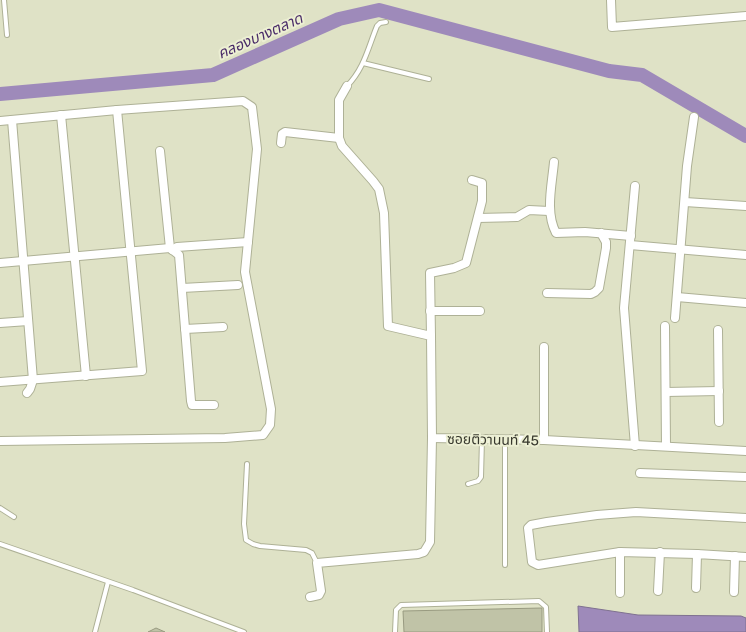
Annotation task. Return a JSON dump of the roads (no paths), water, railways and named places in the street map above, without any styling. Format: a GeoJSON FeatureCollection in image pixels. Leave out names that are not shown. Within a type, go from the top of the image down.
{"type":"FeatureCollection","features":[{"type":"Feature","properties":{"kind":"street"},"geometry":{"type":"LineString","coordinates":[[611,0],[612,27],[746,16]]}},
{"type":"Feature","properties":{"kind":"street"},"geometry":{"type":"LineString","coordinates":[[348,86],[339,100],[339,138],[342,146],[379,189],[384,213],[388,326],[431,336]]}},
{"type":"Feature","properties":{"kind":"street"},"geometry":{"type":"LineString","coordinates":[[0,121],[243,101],[252,107],[257,149],[245,272],[270,409],[270,425],[263,435],[225,438],[0,441]]}},
{"type":"Feature","properties":{"kind":"street"},"geometry":{"type":"LineString","coordinates":[[0,382],[142,371],[117,110]]}},
{"type":"Feature","properties":{"kind":"street"},"geometry":{"type":"LineString","coordinates":[[61,115],[86,376]]}},
{"type":"Feature","properties":{"kind":"street"},"geometry":{"type":"LineString","coordinates":[[675,318],[687,166],[694,117]]}},
{"type":"Feature","properties":{"kind":"street"},"geometry":{"type":"LineString","coordinates":[[12,120],[33,380],[27,393]]}},
{"type":"Feature","properties":{"kind":"street"},"geometry":{"type":"LineString","coordinates":[[281,143],[282,134],[285,132],[339,138]]}},
{"type":"Feature","properties":{"kind":"street"},"geometry":{"type":"LineString","coordinates":[[160,151],[171,249],[179,256],[191,404],[214,405]]}},
{"type":"Feature","properties":{"kind":"street"},"geometry":{"type":"LineString","coordinates":[[554,162],[549,211],[552,226],[556,233],[601,233],[631,236]]}},
{"type":"Feature","properties":{"kind":"street"},"geometry":{"type":"LineString","coordinates":[[472,180],[482,183],[483,190],[478,218],[517,217],[529,210],[549,211]]}},
{"type":"Feature","properties":{"kind":"street"},"geometry":{"type":"LineString","coordinates":[[635,186],[624,308],[635,446]]}},
{"type":"Feature","properties":{"kind":"street"},"geometry":{"type":"LineString","coordinates":[[684,202],[746,206]]}},
{"type":"Feature","properties":{"kind":"street","name":"ซอยติวานนท์ 45"},"geometry":{"type":"LineString","coordinates":[[478,218],[466,263],[454,268],[430,273],[432,438],[544,440],[746,451]]}},
{"type":"Feature","properties":{"kind":"street"},"geometry":{"type":"LineString","coordinates":[[547,294],[590,294],[596,292],[599,288],[606,248],[606,242],[601,233]]}},
{"type":"Feature","properties":{"kind":"street"},"geometry":{"type":"LineString","coordinates":[[0,263],[248,242]]}},
{"type":"Feature","properties":{"kind":"street"},"geometry":{"type":"LineString","coordinates":[[630,245],[746,255]]}},
{"type":"Feature","properties":{"kind":"street"},"geometry":{"type":"LineString","coordinates":[[182,288],[238,284]]}},
{"type":"Feature","properties":{"kind":"street"},"geometry":{"type":"LineString","coordinates":[[677,297],[746,303]]}},
{"type":"Feature","properties":{"kind":"street"},"geometry":{"type":"LineString","coordinates":[[430,311],[480,311]]}},
{"type":"Feature","properties":{"kind":"street"},"geometry":{"type":"LineString","coordinates":[[0,323],[28,321]]}},
{"type":"Feature","properties":{"kind":"street"},"geometry":{"type":"LineString","coordinates":[[665,326],[666,446]]}},
{"type":"Feature","properties":{"kind":"street"},"geometry":{"type":"LineString","coordinates":[[185,329],[223,327]]}},
{"type":"Feature","properties":{"kind":"street"},"geometry":{"type":"LineString","coordinates":[[718,330],[719,422]]}},
{"type":"Feature","properties":{"kind":"street"},"geometry":{"type":"LineString","coordinates":[[544,347],[544,440]]}},
{"type":"Feature","properties":{"kind":"street"},"geometry":{"type":"LineString","coordinates":[[666,392],[719,391]]}},
{"type":"Feature","properties":{"kind":"street"},"geometry":{"type":"LineString","coordinates":[[310,597],[318,595],[321,591],[317,563],[424,552],[430,542],[432,438]]}},
{"type":"Feature","properties":{"kind":"street"},"geometry":{"type":"LineString","coordinates":[[640,473],[746,477]]}},
{"type":"Feature","properties":{"kind":"street"},"geometry":{"type":"LineString","coordinates":[[746,518],[636,512],[597,514],[547,522],[528,528],[532,562],[538,565],[620,552],[660,552],[746,557]]}},
{"type":"Feature","properties":{"kind":"street"},"geometry":{"type":"LineString","coordinates":[[620,552],[620,594]]}},
{"type":"Feature","properties":{"kind":"street"},"geometry":{"type":"LineString","coordinates":[[658,591],[660,552]]}},
{"type":"Feature","properties":{"kind":"street"},"geometry":{"type":"LineString","coordinates":[[696,588],[697,554]]}},
{"type":"Feature","properties":{"kind":"street"},"geometry":{"type":"LineString","coordinates":[[734,592],[735,556]]}},
{"type":"Feature","properties":{"kind":"lane"},"geometry":{"type":"LineString","coordinates":[[4,0],[7,35]]}},
{"type":"Feature","properties":{"kind":"lane"},"geometry":{"type":"LineString","coordinates":[[348,86],[357,76],[377,26],[380,23],[386,22]]}},
{"type":"Feature","properties":{"kind":"lane"},"geometry":{"type":"LineString","coordinates":[[363,63],[429,79]]}},
{"type":"Feature","properties":{"kind":"lane"},"geometry":{"type":"LineString","coordinates":[[468,484],[478,481],[481,477],[482,439]]}},
{"type":"Feature","properties":{"kind":"lane"},"geometry":{"type":"LineString","coordinates":[[505,440],[505,565]]}},
{"type":"Feature","properties":{"kind":"lane"},"geometry":{"type":"LineString","coordinates":[[247,464],[244,524],[246,540],[260,546],[306,550],[312,553],[317,563]]}},
{"type":"Feature","properties":{"kind":"lane"},"geometry":{"type":"LineString","coordinates":[[0,508],[14,517]]}},
{"type":"Feature","properties":{"kind":"lane"},"geometry":{"type":"LineString","coordinates":[[0,544],[244,632]]}},
{"type":"Feature","properties":{"kind":"lane"},"geometry":{"type":"LineString","coordinates":[[95,632],[108,582]]}},
{"type":"Feature","properties":{"kind":"lane"},"geometry":{"type":"LineString","coordinates":[[395,632],[396,610],[401,605],[539,601],[546,607],[547,632]]}},
{"type":"Feature","properties":{"kind":"waterway","name":"คลองบางตลาด"},"geometry":{"type":"LineString","coordinates":[[0,94],[213,75],[339,19],[379,10],[609,71],[642,75],[746,136]]}}]}
